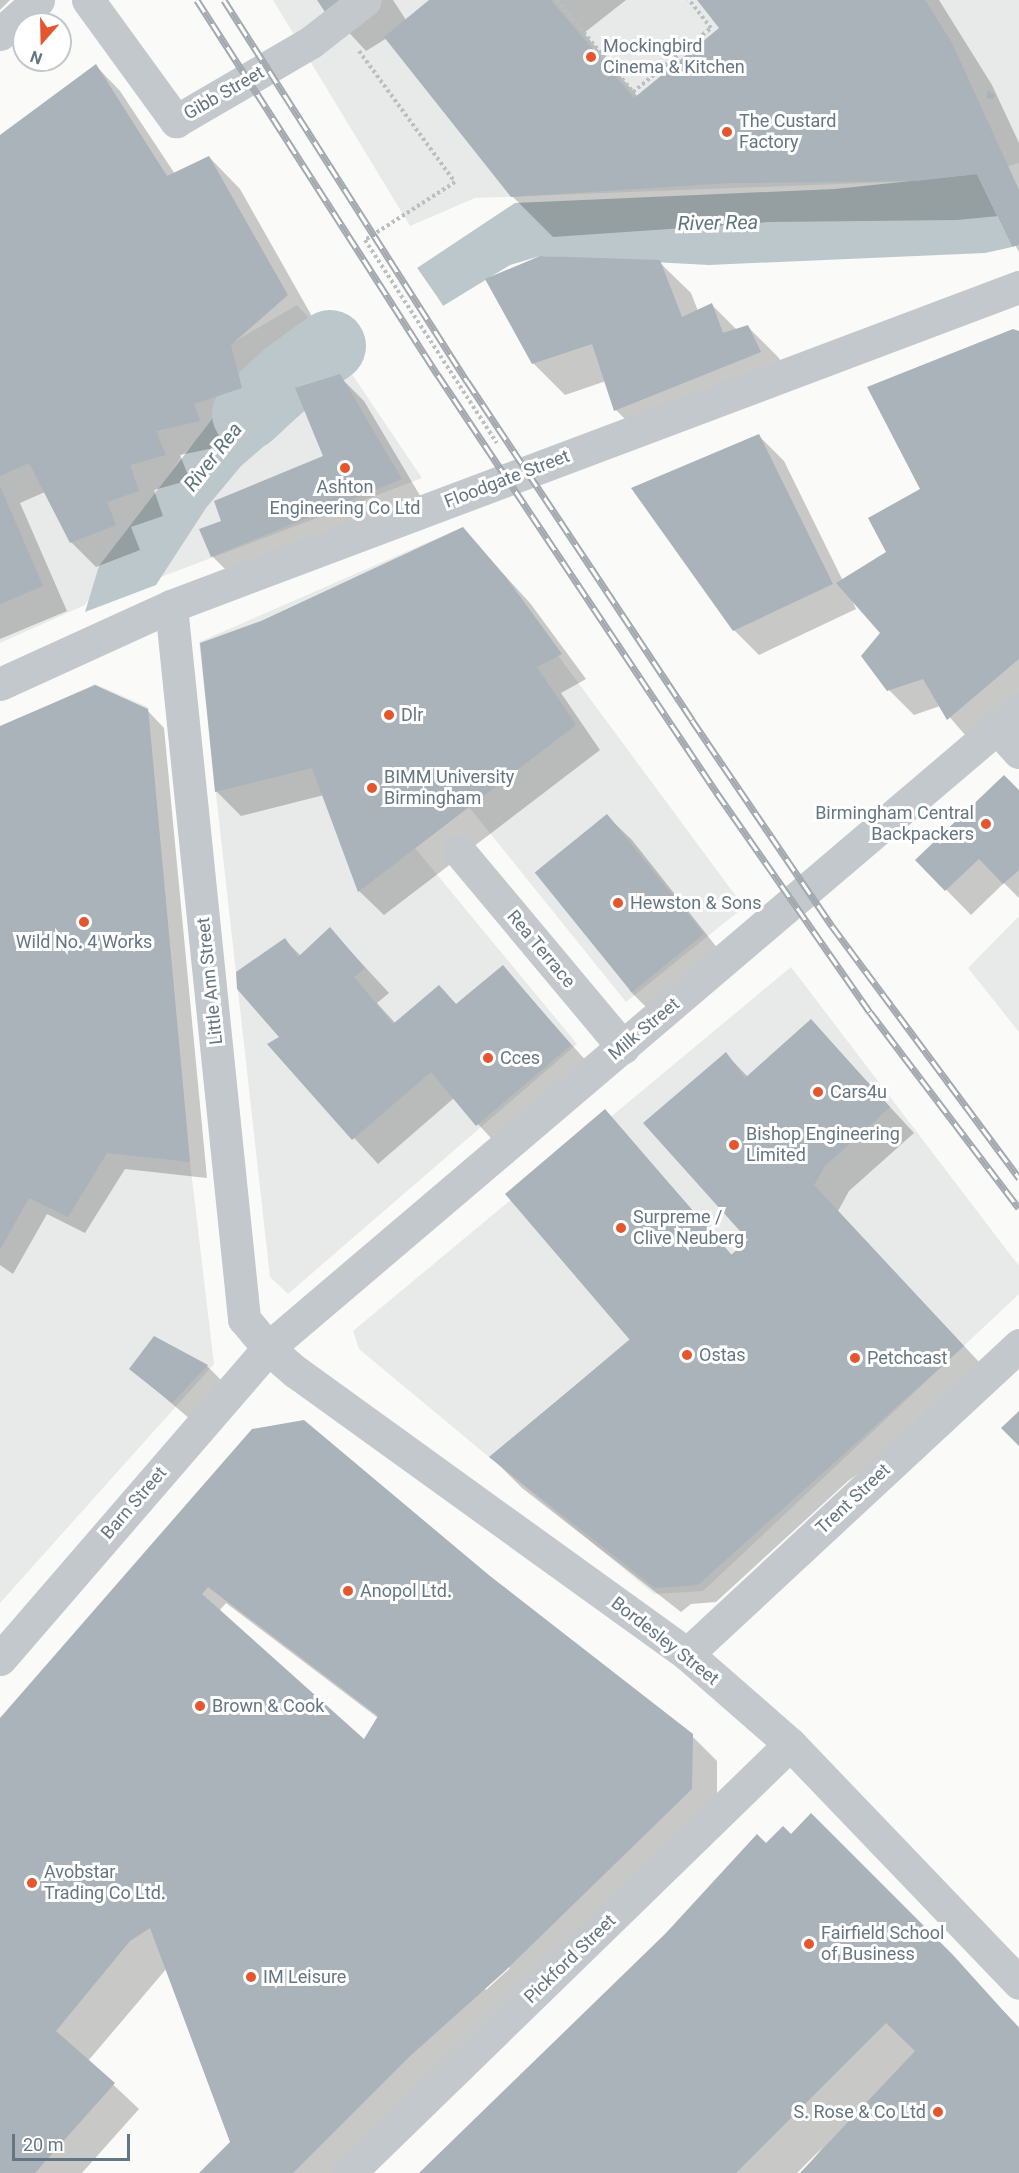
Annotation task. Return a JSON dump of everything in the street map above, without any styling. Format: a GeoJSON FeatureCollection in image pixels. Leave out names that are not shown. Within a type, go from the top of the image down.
{"type":"FeatureCollection","features":[{"type":"Feature","properties":{"kind":"street"},"geometry":{"type":"LineString","coordinates":[[0,34],[38,0]]}},
{"type":"Feature","properties":{"kind":"street","name":"Gibb Street"},"geometry":{"type":"LineString","coordinates":[[88,0],[176,121],[311,42],[365,0]]}},
{"type":"Feature","properties":{"kind":"street","name":"Floodgate Street"},"geometry":{"type":"LineString","coordinates":[[0,684],[171,606],[1019,286]]}},
{"type":"Feature","properties":{"kind":"street","name":"Little Ann Street"},"geometry":{"type":"LineString","coordinates":[[171,606],[244,1319],[268,1348]]}},
{"type":"Feature","properties":{"kind":"street","name":"Milk Street"},"geometry":{"type":"LineString","coordinates":[[268,1348],[623,1047],[1012,730]]}},
{"type":"Feature","properties":{"kind":"street","name":"Rea Terrace"},"geometry":{"type":"LineString","coordinates":[[459,851],[623,1047]]}},
{"type":"Feature","properties":{"kind":"street","name":"Trent Street"},"geometry":{"type":"LineString","coordinates":[[687,1654],[1019,1345]]}},
{"type":"Feature","properties":{"kind":"street","name":"Bordesley Street"},"geometry":{"type":"LineString","coordinates":[[268,1348],[687,1654],[790,1744],[1019,1983]]}},
{"type":"Feature","properties":{"kind":"street","name":"Barn Street"},"geometry":{"type":"LineString","coordinates":[[0,1659],[268,1348]]}},
{"type":"Feature","properties":{"kind":"street","name":"Pickford Street"},"geometry":{"type":"LineString","coordinates":[[349,2173],[790,1744]]}},
{"type":"Feature","properties":{"kind":"path"},"geometry":{"type":"LineString","coordinates":[[557,0],[633,92],[711,28],[689,0]]}},
{"type":"Feature","properties":{"kind":"path"},"geometry":{"type":"LineString","coordinates":[[338,22],[455,182],[365,240],[501,448]]}},
{"type":"Feature","properties":{"kind":"shaded area","name":"The Custard Factory"},"geometry":{"type":"Polygon","coordinates":[[[273,0],[1019,0],[1019,163],[977,174],[914,181],[475,198],[410,226],[273,0]]]}},
{"type":"Feature","properties":{"kind":"shaded area"},"geometry":{"type":"Polygon","coordinates":[[[297,305],[317,326],[182,455],[85,605],[0,643],[0,429],[25,465],[297,305]]]}},
{"type":"Feature","properties":{"kind":"shaded area"},"geometry":{"type":"Polygon","coordinates":[[[341,358],[422,478],[153,580],[243,442],[297,388],[341,358]]]}},
{"type":"Feature","properties":{"kind":"shaded area"},"geometry":{"type":"Polygon","coordinates":[[[463,527],[744,907],[626,1002],[469,807],[415,848],[577,1044],[288,1294],[270,1277],[199,642],[463,527]]]}},
{"type":"Feature","properties":{"kind":"shaded area"},"geometry":{"type":"Polygon","coordinates":[[[95,684],[148,707],[190,1162],[214,1364],[0,1603],[0,728],[95,684]]]}},
{"type":"Feature","properties":{"kind":"shaded area"},"geometry":{"type":"Polygon","coordinates":[[[1019,916],[1019,1032],[968,968],[1019,916]]]}},
{"type":"Feature","properties":{"kind":"shaded area"},"geometry":{"type":"Polygon","coordinates":[[[791,967],[1019,1266],[1019,1294],[703,1591],[654,1594],[359,1349],[353,1331],[791,967]]]}},
{"type":"Feature","properties":{"kind":"water"},"geometry":{"type":"Polygon","coordinates":[[[977,174],[1012,247],[985,253],[709,265],[540,256],[510,265],[443,306],[417,268],[515,203],[835,189],[977,174]]]}},
{"type":"Feature","properties":{"kind":"water"},"geometry":{"type":"Polygon","coordinates":[[[316,338],[344,385],[309,407],[241,466],[206,508],[156,585],[85,612],[99,566],[229,397],[272,358],[316,338]]]}},
{"type":"Feature","properties":{"kind":"pier"},"geometry":{"type":"Polygon","coordinates":[[[417,265],[417,268],[445,308],[415,270],[417,265]]]}},
{"type":"Feature","properties":{"kind":"building"},"geometry":{"type":"Polygon","coordinates":[[[317,0],[343,0],[325,12],[317,0]]]}},
{"type":"Feature","properties":{"kind":"building","name":"The Custard Factory"},"geometry":{"type":"Polygon","coordinates":[[[429,0],[551,0],[634,98],[719,28],[697,0],[925,0],[952,43],[1019,190],[1019,245],[1012,247],[977,174],[916,181],[730,183],[511,197],[384,37],[429,0]]]}},
{"type":"Feature","properties":{"kind":"building"},"geometry":{"type":"Polygon","coordinates":[[[96,64],[167,176],[209,156],[288,295],[231,345],[242,388],[194,404],[200,421],[156,431],[166,455],[130,465],[139,491],[107,502],[116,525],[70,543],[29,463],[0,476],[0,135],[96,64]]]}},
{"type":"Feature","properties":{"kind":"building"},"geometry":{"type":"Polygon","coordinates":[[[988,90],[995,95],[993,99],[986,98],[988,90]]]}},
{"type":"Feature","properties":{"kind":"building"},"geometry":{"type":"Polygon","coordinates":[[[540,256],[660,260],[682,317],[712,303],[723,333],[748,325],[761,352],[614,411],[592,344],[532,364],[485,279],[540,256]]]}},
{"type":"Feature","properties":{"kind":"building"},"geometry":{"type":"Polygon","coordinates":[[[1013,329],[1019,331],[1019,659],[947,720],[923,679],[887,691],[861,656],[880,633],[836,583],[886,552],[868,518],[920,489],[867,387],[1013,329]]]}},
{"type":"Feature","properties":{"kind":"building","name":"Ashton Engineering Co Ltd"},"geometry":{"type":"Polygon","coordinates":[[[340,374],[402,479],[211,557],[199,529],[221,521],[214,501],[323,456],[295,388],[340,374]]]}},
{"type":"Feature","properties":{"kind":"building"},"geometry":{"type":"Polygon","coordinates":[[[759,434],[833,584],[733,631],[631,488],[759,434]]]}},
{"type":"Feature","properties":{"kind":"building"},"geometry":{"type":"Polygon","coordinates":[[[0,486],[43,586],[0,604],[0,486]]]}},
{"type":"Feature","properties":{"kind":"building","name":"Dlr"},"geometry":{"type":"Polygon","coordinates":[[[463,527],[505,576],[562,654],[537,667],[576,725],[358,892],[312,768],[215,792],[200,643],[261,621],[463,527]]]}},
{"type":"Feature","properties":{"kind":"building","name":"Wild No. 4 Works"},"geometry":{"type":"Polygon","coordinates":[[[95,685],[148,709],[190,1162],[107,1153],[68,1217],[29,1198],[0,1250],[0,726],[95,685]]]}},
{"type":"Feature","properties":{"kind":"building","name":"Birmingham Central Backpackers"},"geometry":{"type":"Polygon","coordinates":[[[1004,775],[1019,790],[1019,870],[1003,884],[979,859],[945,891],[915,860],[1004,775]]]}},
{"type":"Feature","properties":{"kind":"building","name":"Hewston & Sons"},"geometry":{"type":"Polygon","coordinates":[[[607,814],[704,934],[632,992],[535,873],[607,814]]]}},
{"type":"Feature","properties":{"kind":"building"},"geometry":{"type":"Polygon","coordinates":[[[330,927],[365,968],[354,977],[393,1024],[439,985],[456,1004],[503,965],[571,1045],[476,1126],[431,1072],[352,1140],[267,1044],[279,1037],[237,989],[236,972],[285,938],[298,957],[330,927]]]}},
{"type":"Feature","properties":{"kind":"building"},"geometry":{"type":"Polygon","coordinates":[[[811,1019],[890,1107],[825,1166],[814,1185],[964,1346],[698,1585],[655,1588],[489,1457],[630,1340],[505,1194],[605,1109],[731,1255],[748,1240],[643,1123],[726,1052],[745,1078],[811,1019]]]}},
{"type":"Feature","properties":{"kind":"building"},"geometry":{"type":"Polygon","coordinates":[[[154,1336],[208,1365],[172,1403],[129,1369],[154,1336]]]}},
{"type":"Feature","properties":{"kind":"building"},"geometry":{"type":"Polygon","coordinates":[[[1019,1411],[1019,1446],[1001,1428],[1019,1411]]]}},
{"type":"Feature","properties":{"kind":"building"},"geometry":{"type":"Polygon","coordinates":[[[304,1420],[490,1576],[693,1734],[692,1789],[504,1972],[409,2057],[293,2173],[199,2173],[230,2142],[150,1928],[130,1941],[56,2031],[115,2083],[35,2173],[0,2173],[0,1718],[252,1429],[304,1420]],[[208,1587],[202,1594],[364,1739],[378,1716],[208,1587]]]}},
{"type":"Feature","properties":{"kind":"building"},"geometry":{"type":"Polygon","coordinates":[[[811,1813],[953,1955],[1019,2028],[1019,2173],[800,2173],[915,2051],[886,2023],[736,2173],[419,2173],[666,1933],[757,1834],[766,1843],[783,1826],[791,1834],[811,1813]]]}},
{"type":"Feature","properties":{"kind":"waterway","name":"River Rea"},"geometry":{"type":"LineString","coordinates":[[248,414],[287,377],[330,346]]}},
{"type":"Feature","properties":{"kind":"railway"},"geometry":{"type":"LineString","coordinates":[[197,0],[438,375],[717,793],[870,1012],[1019,1208]]}},
{"type":"Feature","properties":{"kind":"railway"},"geometry":{"type":"LineString","coordinates":[[224,0],[467,381],[692,720],[832,926],[1019,1178]]}},
{"type":"Feature","properties":{"kind":"place","name":"Mockingbird Cinema & Kitchen"},"geometry":{"type":"Point","coordinates":[591,57]}},
{"type":"Feature","properties":{"kind":"place","name":"The Custard Factory"},"geometry":{"type":"Point","coordinates":[727,132]}},
{"type":"Feature","properties":{"kind":"place","name":"Ashton Engineering Co Ltd"},"geometry":{"type":"Point","coordinates":[345,468]}},
{"type":"Feature","properties":{"kind":"place","name":"Dlr"},"geometry":{"type":"Point","coordinates":[389,715]}},
{"type":"Feature","properties":{"kind":"place","name":"BIMM University Birmingham"},"geometry":{"type":"Point","coordinates":[372,788]}},
{"type":"Feature","properties":{"kind":"place","name":"Birmingham Central Backpackers"},"geometry":{"type":"Point","coordinates":[986,824]}},
{"type":"Feature","properties":{"kind":"place","name":"Hewston & Sons"},"geometry":{"type":"Point","coordinates":[618,903]}},
{"type":"Feature","properties":{"kind":"place","name":"Wild No. 4 Works"},"geometry":{"type":"Point","coordinates":[84,922]}},
{"type":"Feature","properties":{"kind":"place","name":"Cces"},"geometry":{"type":"Point","coordinates":[488,1058]}},
{"type":"Feature","properties":{"kind":"place","name":"Cars4u"},"geometry":{"type":"Point","coordinates":[818,1092]}},
{"type":"Feature","properties":{"kind":"place","name":"Bishop Engineering Limited"},"geometry":{"type":"Point","coordinates":[734,1145]}},
{"type":"Feature","properties":{"kind":"place","name":"Surpreme / Clive Neuberg"},"geometry":{"type":"Point","coordinates":[621,1228]}},
{"type":"Feature","properties":{"kind":"place","name":"Ostas"},"geometry":{"type":"Point","coordinates":[687,1355]}},
{"type":"Feature","properties":{"kind":"place","name":"Petchcast"},"geometry":{"type":"Point","coordinates":[855,1358]}},
{"type":"Feature","properties":{"kind":"place","name":"Anopol Ltd."},"geometry":{"type":"Point","coordinates":[348,1591]}},
{"type":"Feature","properties":{"kind":"place","name":"Brown & Cook"},"geometry":{"type":"Point","coordinates":[200,1706]}},
{"type":"Feature","properties":{"kind":"place","name":"Avobstar Trading Co Ltd."},"geometry":{"type":"Point","coordinates":[32,1883]}},
{"type":"Feature","properties":{"kind":"place","name":"Fairfield School of Business"},"geometry":{"type":"Point","coordinates":[809,1944]}},
{"type":"Feature","properties":{"kind":"place","name":"IM Leisure"},"geometry":{"type":"Point","coordinates":[251,1977]}},
{"type":"Feature","properties":{"kind":"place","name":"S. Rose & Co Ltd"},"geometry":{"type":"Point","coordinates":[938,2112]}}]}
